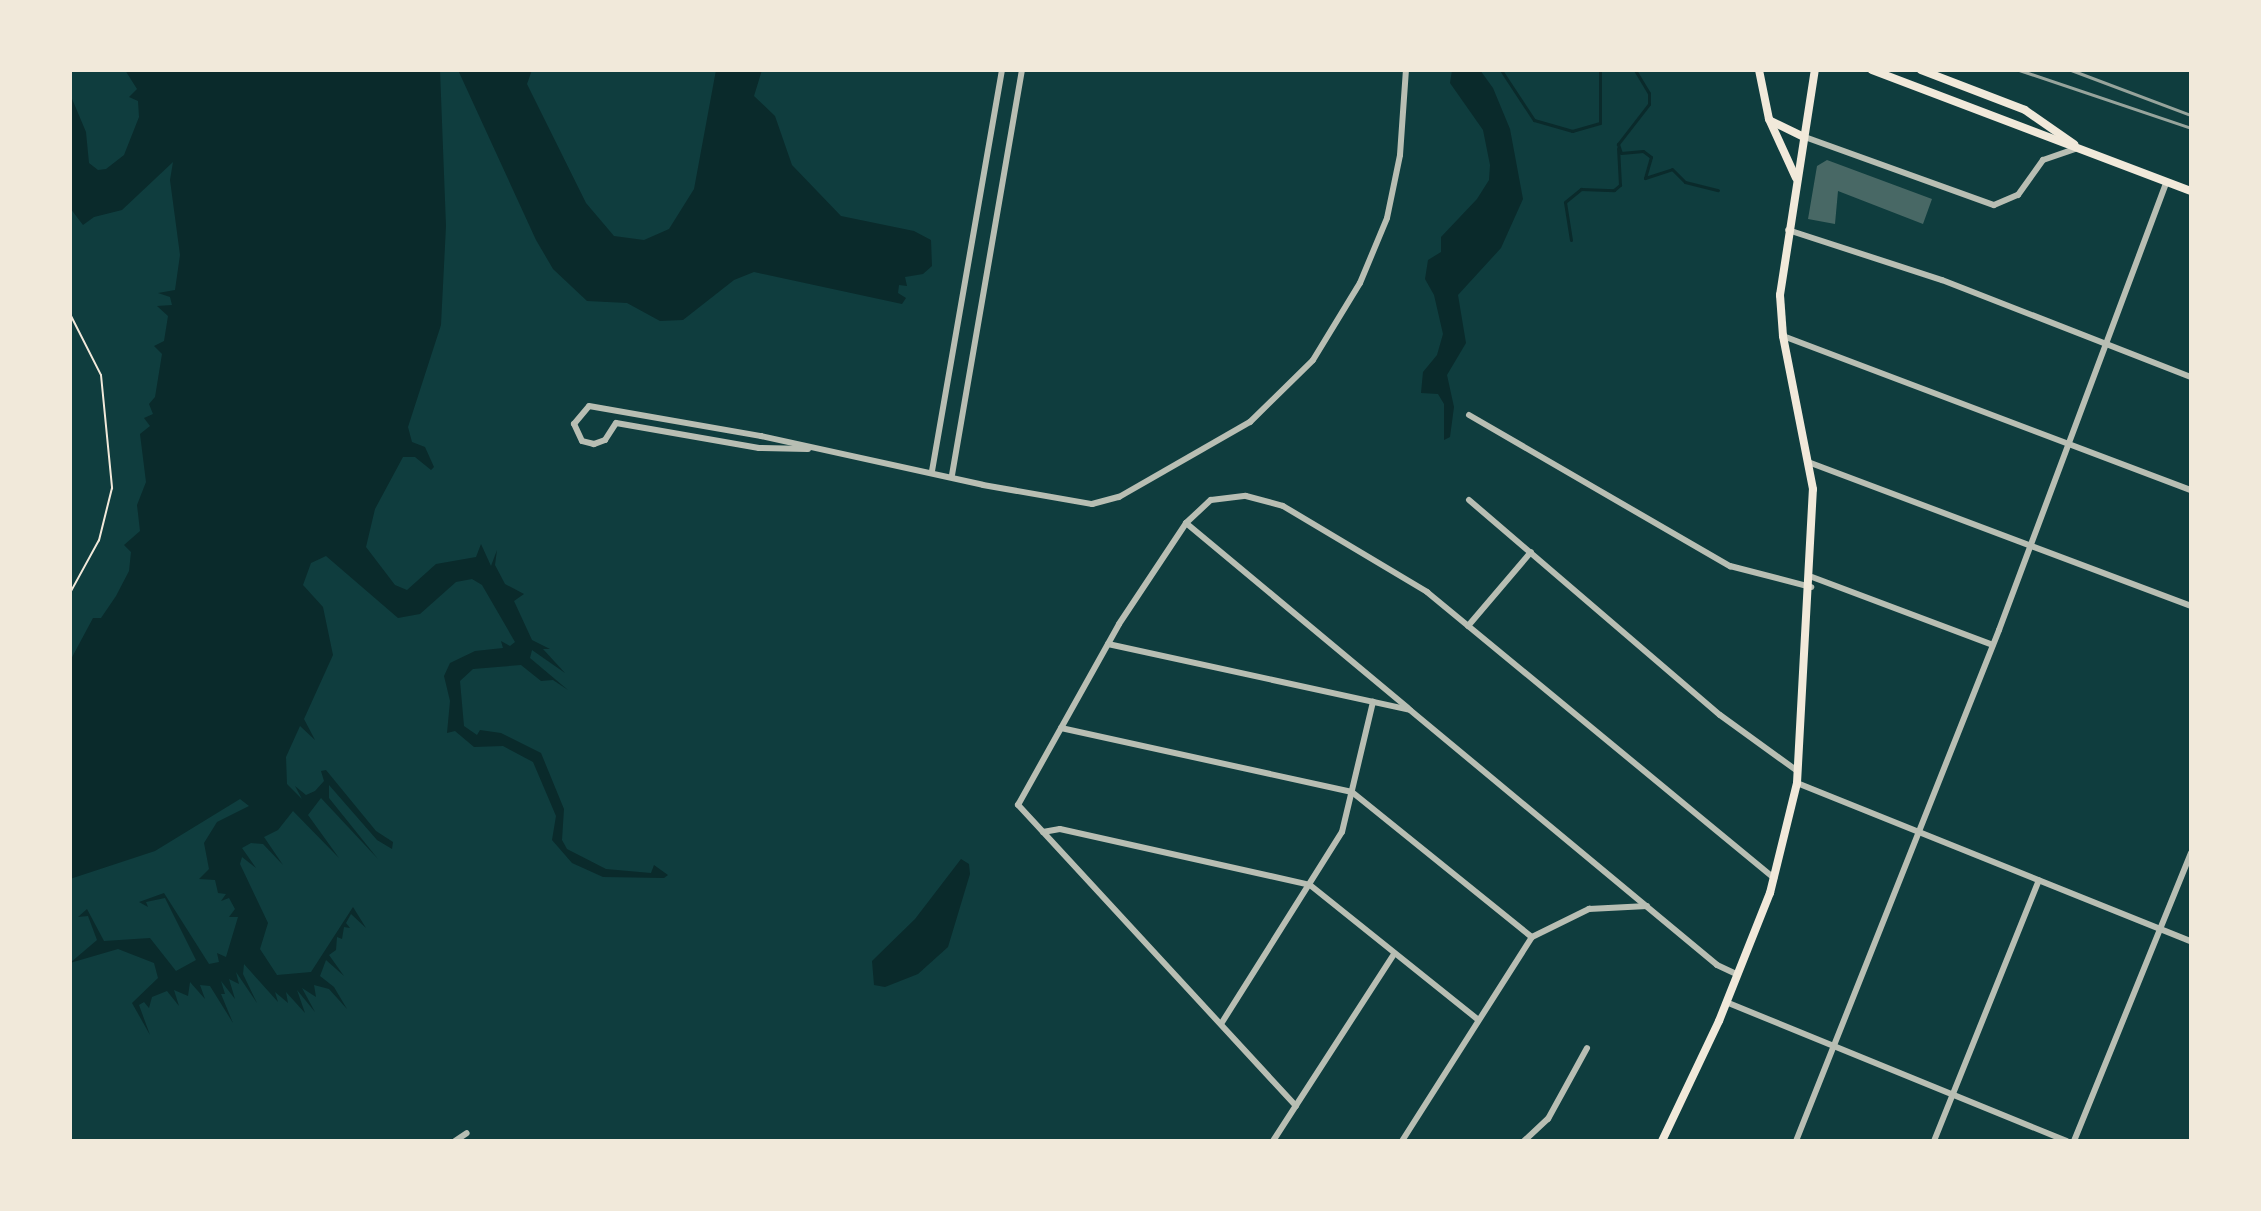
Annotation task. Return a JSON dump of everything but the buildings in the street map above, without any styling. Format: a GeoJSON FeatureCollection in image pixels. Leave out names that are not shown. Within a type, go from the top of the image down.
{"type":"FeatureCollection","features":[{"type":"Feature","properties":{"kind":"main road"},"geometry":{"type":"LineString","coordinates":[[1759,70],[1769,119],[1796,178]]}},
{"type":"Feature","properties":{"kind":"main road"},"geometry":{"type":"LineString","coordinates":[[1662,1141],[1738,975],[1774,878],[1797,783],[1812,577],[1813,489],[1783,336],[1780,295],[1802,136],[1815,70]]}},
{"type":"Feature","properties":{"kind":"main road"},"geometry":{"type":"LineString","coordinates":[[1872,70],[2191,191]]}},
{"type":"Feature","properties":{"kind":"main road"},"geometry":{"type":"LineString","coordinates":[[1921,70],[2036,115],[2081,149]]}},
{"type":"Feature","properties":{"kind":"main road"},"geometry":{"type":"LineString","coordinates":[[1769,119],[1802,136]]}},
{"type":"Feature","properties":{"kind":"street"},"geometry":{"type":"LineString","coordinates":[[932,471],[1002,70]]}},
{"type":"Feature","properties":{"kind":"street"},"geometry":{"type":"LineString","coordinates":[[952,475],[1022,70]]}},
{"type":"Feature","properties":{"kind":"street"},"geometry":{"type":"LineString","coordinates":[[808,449],[759,448],[616,423],[605,440],[594,444],[582,441],[574,424],[589,406],[761,436],[808,449],[952,475],[983,485],[1103,502],[1233,432],[1278,399],[1332,331],[1381,234],[1400,155],[1406,70]]}},
{"type":"Feature","properties":{"kind":"street"},"geometry":{"type":"LineString","coordinates":[[1802,136],[1994,205],[2018,195],[2043,160],[2081,149]]}},
{"type":"Feature","properties":{"kind":"street"},"geometry":{"type":"LineString","coordinates":[[1796,1141],[1993,645],[2166,184]]}},
{"type":"Feature","properties":{"kind":"street"},"geometry":{"type":"LineString","coordinates":[[1788,230],[1942,280],[2191,377]]}},
{"type":"Feature","properties":{"kind":"street"},"geometry":{"type":"LineString","coordinates":[[1783,336],[2191,490]]}},
{"type":"Feature","properties":{"kind":"street"},"geometry":{"type":"LineString","coordinates":[[1469,415],[1730,566],[1811,587]]}},
{"type":"Feature","properties":{"kind":"street"},"geometry":{"type":"LineString","coordinates":[[1808,462],[2191,606]]}},
{"type":"Feature","properties":{"kind":"street"},"geometry":{"type":"LineString","coordinates":[[1296,1106],[1018,805],[1108,644],[1186,523],[1202,506],[1223,496],[1246,496],[1283,506],[1427,592],[1774,878]]}},
{"type":"Feature","properties":{"kind":"street"},"geometry":{"type":"LineString","coordinates":[[1469,500],[1720,715],[1796,770]]}},
{"type":"Feature","properties":{"kind":"street"},"geometry":{"type":"LineString","coordinates":[[1186,523],[1717,965],[1738,975]]}},
{"type":"Feature","properties":{"kind":"street"},"geometry":{"type":"LineString","coordinates":[[1468,626],[1531,552]]}},
{"type":"Feature","properties":{"kind":"street"},"geometry":{"type":"LineString","coordinates":[[1812,577],[1993,645]]}},
{"type":"Feature","properties":{"kind":"street"},"geometry":{"type":"LineString","coordinates":[[1108,644],[1410,710]]}},
{"type":"Feature","properties":{"kind":"street"},"geometry":{"type":"LineString","coordinates":[[1221,1024],[1342,832],[1373,702]]}},
{"type":"Feature","properties":{"kind":"street"},"geometry":{"type":"LineString","coordinates":[[1061,728],[1352,792],[1532,937]]}},
{"type":"Feature","properties":{"kind":"street"},"geometry":{"type":"LineString","coordinates":[[1797,783],[2191,941]]}},
{"type":"Feature","properties":{"kind":"street"},"geometry":{"type":"LineString","coordinates":[[1043,832],[1060,829],[1310,885],[1477,1019]]}},
{"type":"Feature","properties":{"kind":"street"},"geometry":{"type":"LineString","coordinates":[[2074,1141],[2157,928],[2191,853]]}},
{"type":"Feature","properties":{"kind":"street"},"geometry":{"type":"LineString","coordinates":[[1934,1141],[2039,880]]}},
{"type":"Feature","properties":{"kind":"street"},"geometry":{"type":"LineString","coordinates":[[1402,1141],[1532,937],[1589,909],[1647,906]]}},
{"type":"Feature","properties":{"kind":"street"},"geometry":{"type":"LineString","coordinates":[[1273,1141],[1394,954]]}},
{"type":"Feature","properties":{"kind":"street"},"geometry":{"type":"LineString","coordinates":[[1726,1002],[2067,1141]]}},
{"type":"Feature","properties":{"kind":"street"},"geometry":{"type":"LineString","coordinates":[[1524,1141],[1548,1119],[1587,1048]]}},
{"type":"Feature","properties":{"kind":"street"},"geometry":{"type":"LineString","coordinates":[[455,1141],[467,1133]]}},
{"type":"Feature","properties":{"kind":"path"},"geometry":{"type":"LineString","coordinates":[[70,314],[101,375],[112,488],[99,540],[70,593]]}},
{"type":"Feature","properties":{"kind":"water"},"geometry":{"type":"Polygon","coordinates":[[[125,70],[440,70],[446,226],[441,325],[408,427],[412,442],[425,447],[434,467],[431,470],[415,457],[403,457],[375,509],[366,547],[395,585],[407,590],[436,564],[476,557],[481,544],[491,566],[497,550],[495,565],[505,584],[524,594],[514,601],[532,640],[550,649],[543,649],[565,673],[532,650],[530,658],[568,690],[553,680],[541,681],[521,665],[473,669],[460,681],[464,726],[477,735],[480,730],[501,733],[541,753],[564,809],[562,840],[567,849],[606,869],[651,873],[654,865],[668,875],[664,878],[603,877],[572,863],[552,840],[556,816],[533,762],[503,746],[474,747],[455,731],[447,733],[450,701],[444,676],[450,663],[475,651],[503,648],[501,641],[510,646],[515,642],[482,585],[472,579],[456,582],[420,614],[398,618],[326,556],[311,563],[303,585],[323,607],[333,655],[304,719],[315,740],[300,726],[286,757],[287,784],[302,799],[295,786],[306,795],[315,791],[324,781],[321,771],[326,770],[376,831],[393,842],[392,849],[377,840],[329,785],[329,798],[378,859],[321,798],[308,815],[339,858],[293,811],[278,830],[264,837],[283,865],[263,844],[251,843],[242,848],[256,868],[242,857],[240,864],[268,923],[260,949],[277,975],[311,972],[353,907],[366,928],[351,914],[346,923],[350,928],[344,927],[342,939],[337,937],[336,950],[329,955],[344,976],[326,960],[320,976],[334,987],[347,1009],[329,989],[314,985],[316,997],[302,988],[315,1012],[297,990],[305,1013],[286,992],[288,1003],[275,992],[278,1002],[244,964],[243,974],[257,1003],[236,972],[239,984],[229,979],[235,999],[221,981],[225,994],[221,994],[233,1023],[210,986],[200,985],[205,999],[190,982],[188,996],[174,990],[179,1006],[167,991],[152,997],[149,1008],[144,1002],[139,1005],[150,1035],[132,1003],[158,978],[154,963],[118,949],[70,963],[97,940],[88,916],[78,917],[87,909],[104,941],[150,938],[176,971],[196,960],[165,898],[146,902],[148,907],[139,902],[164,893],[209,964],[219,962],[217,953],[226,957],[238,917],[229,917],[235,909],[229,898],[221,901],[226,894],[218,893],[215,880],[199,879],[209,869],[204,843],[217,822],[249,806],[240,799],[155,851],[70,879],[70,661],[93,618],[101,618],[116,596],[129,571],[131,552],[124,545],[140,531],[137,505],[146,482],[140,434],[150,426],[144,418],[153,414],[149,404],[155,397],[162,354],[154,346],[164,341],[168,316],[157,306],[172,305],[170,297],[158,293],[175,290],[180,255],[170,180],[173,162],[122,210],[94,217],[83,225],[70,208],[70,94],[86,132],[89,163],[98,170],[106,169],[124,155],[139,117],[138,101],[129,97],[137,89],[125,70]]]}},
{"type":"Feature","properties":{"kind":"water"},"geometry":{"type":"Polygon","coordinates":[[[458,70],[532,70],[527,84],[586,203],[614,236],[644,240],[669,229],[694,189],[716,70],[762,70],[754,96],[775,116],[792,165],[841,216],[914,231],[931,240],[932,266],[923,274],[905,277],[907,286],[899,285],[898,293],[906,298],[902,304],[754,272],[734,280],[683,320],[660,321],[627,303],[587,301],[553,269],[536,240],[458,70]]]}},
{"type":"Feature","properties":{"kind":"water"},"geometry":{"type":"Polygon","coordinates":[[[1452,70],[1480,70],[1493,88],[1510,129],[1523,199],[1501,248],[1458,295],[1466,343],[1447,375],[1454,407],[1450,437],[1444,440],[1444,404],[1438,394],[1421,393],[1423,372],[1437,355],[1443,334],[1434,295],[1425,279],[1428,260],[1441,252],[1441,237],[1477,199],[1489,180],[1490,165],[1483,130],[1450,83],[1452,70]]]}},
{"type":"Feature","properties":{"kind":"water"},"geometry":{"type":"Polygon","coordinates":[[[961,859],[969,864],[970,874],[948,947],[918,974],[885,987],[874,985],[872,961],[915,919],[961,859]]]}},
{"type":"Feature","properties":{"kind":"waterway"},"geometry":{"type":"LineString","coordinates":[[1501,70],[1534,120],[1572,131],[1600,123],[1600,70]]}},
{"type":"Feature","properties":{"kind":"waterway"},"geometry":{"type":"LineString","coordinates":[[1635,70],[1649,93],[1649,104],[1618,144],[1621,153],[1643,151],[1651,157],[1645,178],[1672,169],[1685,182],[1718,190]]}},
{"type":"Feature","properties":{"kind":"waterway"},"geometry":{"type":"LineString","coordinates":[[1571,240],[1565,202],[1581,189],[1614,190],[1620,185],[1618,148]]}},
{"type":"Feature","properties":{"kind":"railway"},"geometry":{"type":"LineString","coordinates":[[2019,70],[2191,128]]}},
{"type":"Feature","properties":{"kind":"railway"},"geometry":{"type":"LineString","coordinates":[[2071,70],[2191,115]]}}]}
